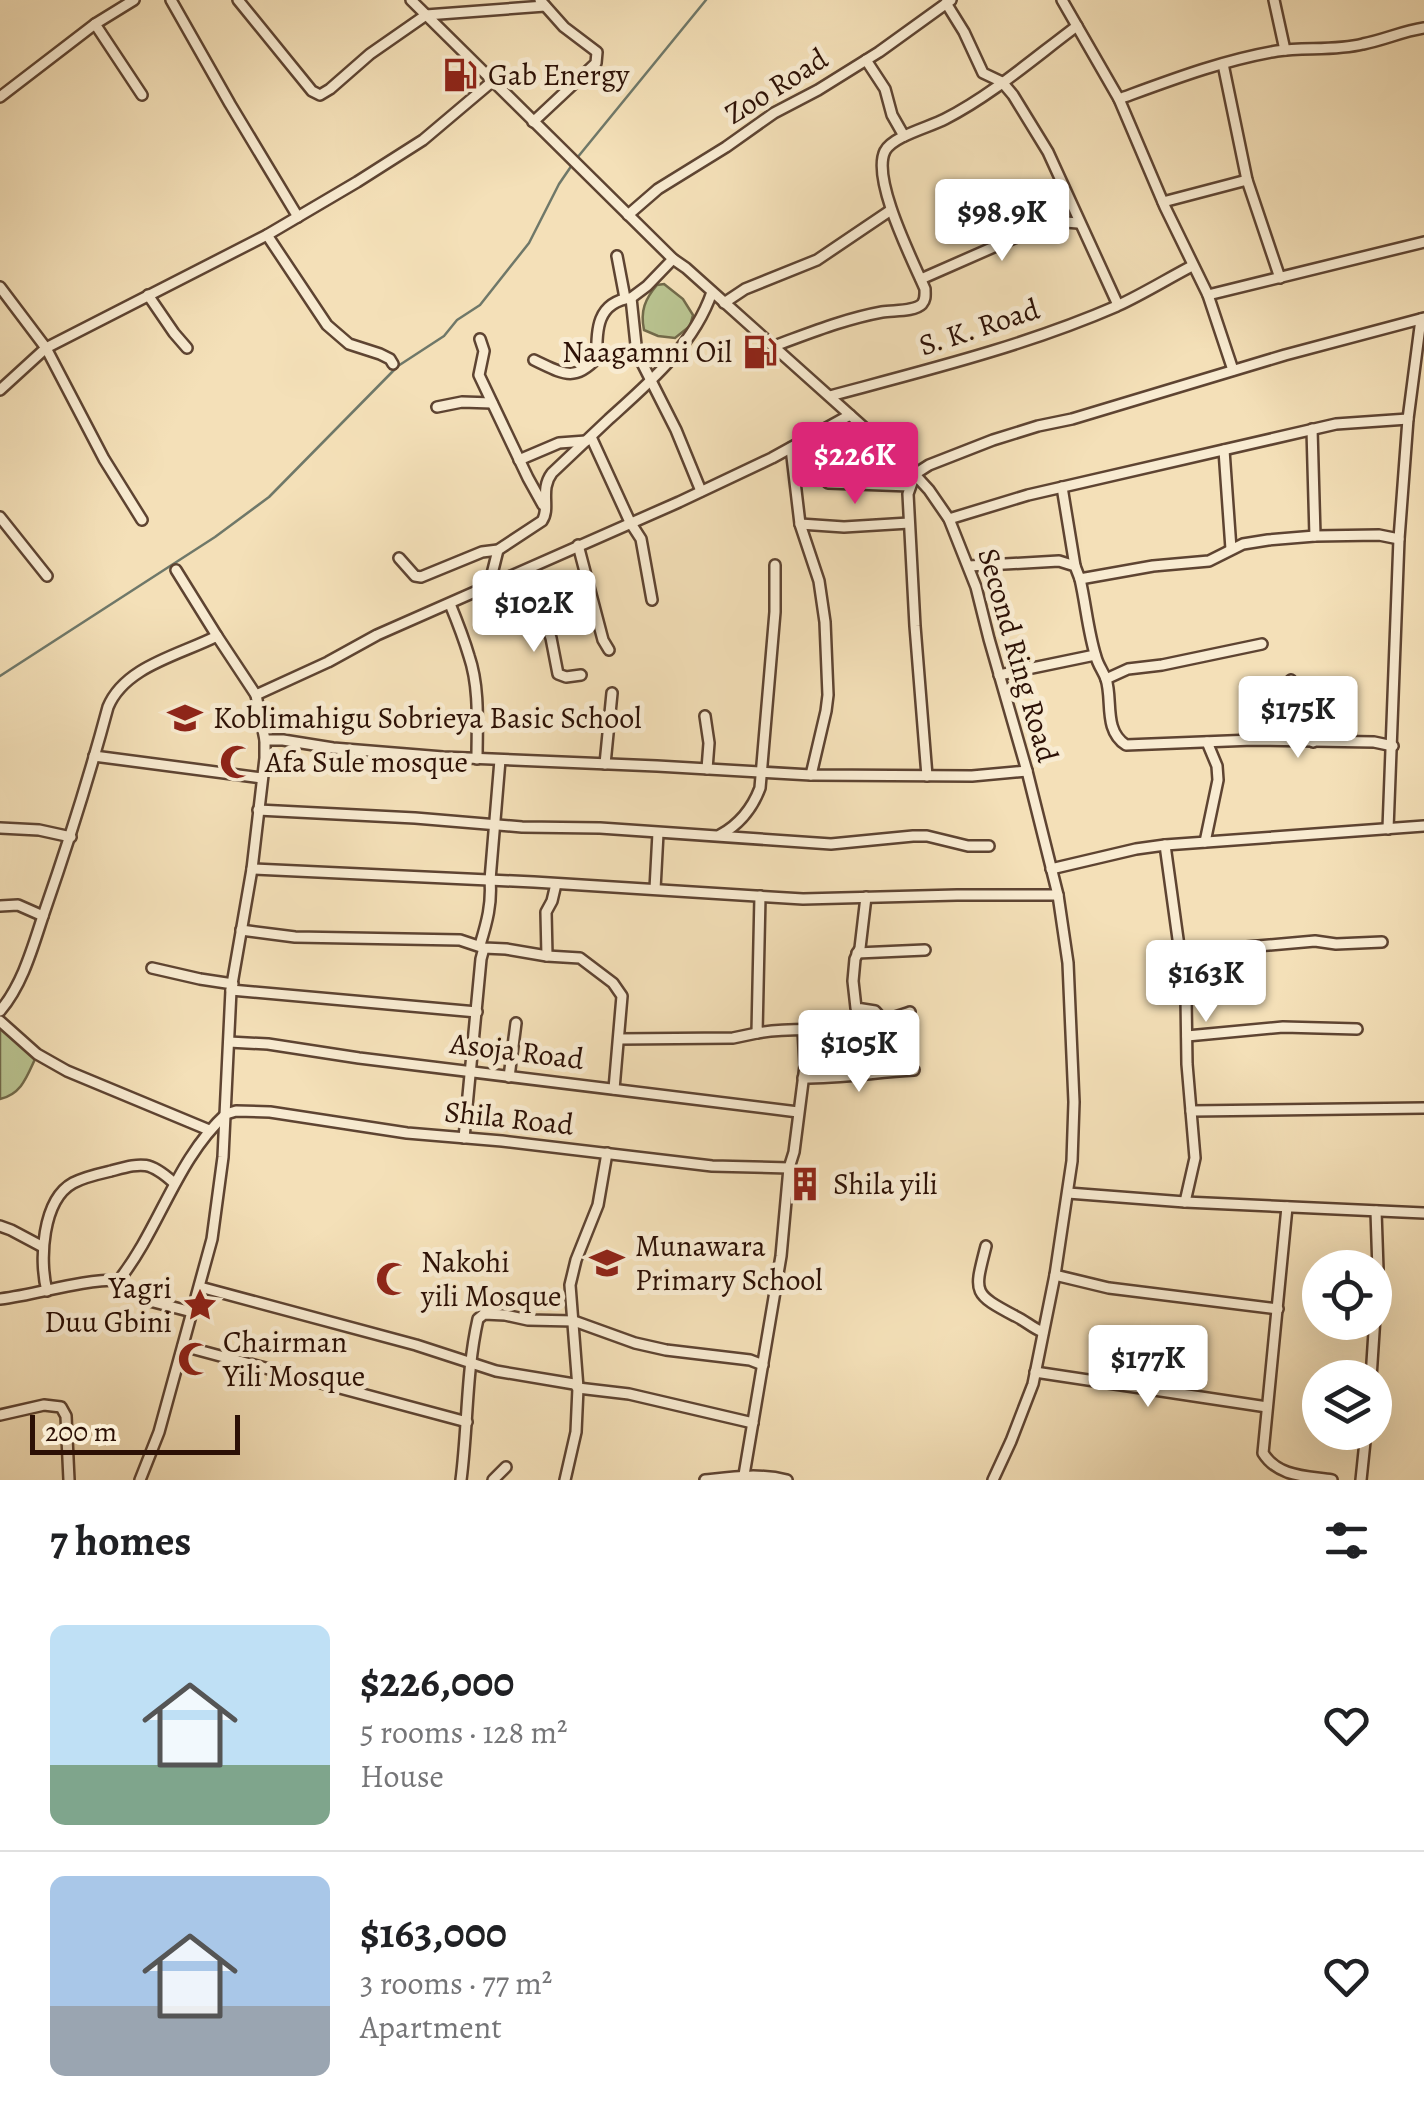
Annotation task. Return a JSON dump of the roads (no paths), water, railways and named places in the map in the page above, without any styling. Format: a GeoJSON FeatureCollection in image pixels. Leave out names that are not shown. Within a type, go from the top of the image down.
{"type":"FeatureCollection","features":[{"type":"Feature","properties":{"kind":"street"},"geometry":{"type":"LineString","coordinates":[[107,0],[116,11]]}},
{"type":"Feature","properties":{"kind":"street"},"geometry":{"type":"LineString","coordinates":[[0,97],[95,24],[134,0]]}},
{"type":"Feature","properties":{"kind":"street"},"geometry":{"type":"LineString","coordinates":[[171,0],[298,217]]}},
{"type":"Feature","properties":{"kind":"street"},"geometry":{"type":"LineString","coordinates":[[238,0],[305,82],[320,94],[426,15],[543,3],[597,52],[598,58],[533,122]]}},
{"type":"Feature","properties":{"kind":"street","name":"Second Ring Road"},"geometry":{"type":"LineString","coordinates":[[411,0],[673,259],[830,396],[846,418],[915,474],[948,519],[970,566],[1058,895],[1068,963],[1074,1102],[1068,1193],[1035,1372],[1023,1414],[992,1480]]}},
{"type":"Feature","properties":{"kind":"street"},"geometry":{"type":"LineString","coordinates":[[1062,0],[1119,99],[1208,295],[1234,370]]}},
{"type":"Feature","properties":{"kind":"street"},"geometry":{"type":"LineString","coordinates":[[1274,0],[1285,50]]}},
{"type":"Feature","properties":{"kind":"street"},"geometry":{"type":"LineString","coordinates":[[949,2],[983,73],[1002,82],[1013,95],[1048,152],[1118,306]]}},
{"type":"Feature","properties":{"kind":"street","name":"Zoo Road"},"geometry":{"type":"LineString","coordinates":[[628,216],[658,189],[774,113],[866,60],[949,2]]}},
{"type":"Feature","properties":{"kind":"street"},"geometry":{"type":"LineString","coordinates":[[95,24],[142,96]]}},
{"type":"Feature","properties":{"kind":"street"},"geometry":{"type":"LineString","coordinates":[[774,346],[854,317],[916,307],[925,300],[925,289],[891,210],[884,181],[885,151],[904,136],[948,118],[1076,26]]}},
{"type":"Feature","properties":{"kind":"street"},"geometry":{"type":"LineString","coordinates":[[1119,99],[1223,64],[1285,50],[1362,45],[1424,28]]}},
{"type":"Feature","properties":{"kind":"street"},"geometry":{"type":"LineString","coordinates":[[866,60],[886,89],[893,117],[904,136]]}},
{"type":"Feature","properties":{"kind":"street"},"geometry":{"type":"LineString","coordinates":[[1223,64],[1246,180],[1280,278]]}},
{"type":"Feature","properties":{"kind":"street"},"geometry":{"type":"LineString","coordinates":[[0,390],[46,348],[267,235],[423,140],[494,80]]}},
{"type":"Feature","properties":{"kind":"street"},"geometry":{"type":"LineString","coordinates":[[1163,202],[1246,180]]}},
{"type":"Feature","properties":{"kind":"street"},"geometry":{"type":"LineString","coordinates":[[724,303],[745,289],[817,260],[891,210]]}},
{"type":"Feature","properties":{"kind":"street"},"geometry":{"type":"LineString","coordinates":[[920,278],[1053,221],[1078,223]]}},
{"type":"Feature","properties":{"kind":"street"},"geometry":{"type":"LineString","coordinates":[[267,235],[335,334],[349,344],[390,359],[393,364]]}},
{"type":"Feature","properties":{"kind":"street"},"geometry":{"type":"LineString","coordinates":[[1208,295],[1424,242]]}},
{"type":"Feature","properties":{"kind":"street"},"geometry":{"type":"LineString","coordinates":[[617,256],[636,345],[701,491]]}},
{"type":"Feature","properties":{"kind":"street"},"geometry":{"type":"LineString","coordinates":[[534,360],[562,373],[573,375],[586,370],[598,358],[596,332],[610,306],[647,286],[673,259]]}},
{"type":"Feature","properties":{"kind":"street","name":"S. K. Road"},"geometry":{"type":"LineString","coordinates":[[830,396],[977,356],[1118,306],[1192,266]]}},
{"type":"Feature","properties":{"kind":"street"},"geometry":{"type":"LineString","coordinates":[[0,286],[46,348],[142,520]]}},
{"type":"Feature","properties":{"kind":"street"},"geometry":{"type":"LineString","coordinates":[[544,507],[547,479],[652,382],[699,322],[712,292]]}},
{"type":"Feature","properties":{"kind":"street"},"geometry":{"type":"LineString","coordinates":[[148,296],[187,348]]}},
{"type":"Feature","properties":{"kind":"street"},"geometry":{"type":"LineString","coordinates":[[927,776],[910,523],[910,486],[915,474],[928,465],[1038,426],[1422,318],[1410,393],[1399,538],[1388,829]]}},
{"type":"Feature","properties":{"kind":"street"},"geometry":{"type":"LineString","coordinates":[[400,558],[415,576],[421,577],[482,552],[498,550],[546,515],[479,375],[484,351],[480,339]]}},
{"type":"Feature","properties":{"kind":"street"},"geometry":{"type":"LineString","coordinates":[[1410,393],[1424,398]]}},
{"type":"Feature","properties":{"kind":"street"},"geometry":{"type":"LineString","coordinates":[[437,407],[462,402],[492,403]]}},
{"type":"Feature","properties":{"kind":"street"},"geometry":{"type":"LineString","coordinates":[[256,694],[328,662],[376,635],[701,491],[846,418]]}},
{"type":"Feature","properties":{"kind":"street"},"geometry":{"type":"LineString","coordinates":[[948,519],[1062,487],[1312,429],[1408,419]]}},
{"type":"Feature","properties":{"kind":"street"},"geometry":{"type":"LineString","coordinates":[[1312,429],[1315,536]]}},
{"type":"Feature","properties":{"kind":"street"},"geometry":{"type":"LineString","coordinates":[[519,460],[559,443],[588,439]]}},
{"type":"Feature","properties":{"kind":"street"},"geometry":{"type":"LineString","coordinates":[[588,439],[644,549],[652,600]]}},
{"type":"Feature","properties":{"kind":"street"},"geometry":{"type":"LineString","coordinates":[[790,448],[800,524],[821,591],[827,683],[826,711],[810,775]]}},
{"type":"Feature","properties":{"kind":"street"},"geometry":{"type":"LineString","coordinates":[[1224,450],[1231,549]]}},
{"type":"Feature","properties":{"kind":"street"},"geometry":{"type":"LineString","coordinates":[[828,483],[910,486]]}},
{"type":"Feature","properties":{"kind":"street"},"geometry":{"type":"LineString","coordinates":[[1062,487],[1095,655],[1106,679],[1115,734],[1126,745],[1374,742],[1392,746]]}},
{"type":"Feature","properties":{"kind":"street"},"geometry":{"type":"LineString","coordinates":[[0,517],[48,576]]}},
{"type":"Feature","properties":{"kind":"street"},"geometry":{"type":"LineString","coordinates":[[800,524],[844,527],[910,523]]}},
{"type":"Feature","properties":{"kind":"street"},"geometry":{"type":"LineString","coordinates":[[1080,579],[1209,561],[1255,542],[1378,534],[1399,538]]}},
{"type":"Feature","properties":{"kind":"street"},"geometry":{"type":"LineString","coordinates":[[578,545],[602,640],[608,650]]}},
{"type":"Feature","properties":{"kind":"street"},"geometry":{"type":"LineString","coordinates":[[489,586],[498,550]]}},
{"type":"Feature","properties":{"kind":"street"},"geometry":{"type":"LineString","coordinates":[[970,566],[1059,561],[1075,566]]}},
{"type":"Feature","properties":{"kind":"street"},"geometry":{"type":"LineString","coordinates":[[718,836],[737,825],[756,800],[763,772],[776,565]]}},
{"type":"Feature","properties":{"kind":"street"},"geometry":{"type":"LineString","coordinates":[[140,1480],[159,1432],[200,1287],[215,1216],[226,1114],[232,987],[252,869],[265,740],[256,694],[176,570]]}},
{"type":"Feature","properties":{"kind":"street"},"geometry":{"type":"LineString","coordinates":[[514,576],[540,609],[558,674],[581,674]]}},
{"type":"Feature","properties":{"kind":"street"},"geometry":{"type":"LineString","coordinates":[[450,604],[470,658],[476,696],[477,759]]}},
{"type":"Feature","properties":{"kind":"street"},"geometry":{"type":"LineString","coordinates":[[0,1011],[15,990],[43,916],[111,700],[124,682],[217,636]]}},
{"type":"Feature","properties":{"kind":"street"},"geometry":{"type":"LineString","coordinates":[[1106,679],[1128,669],[1262,644]]}},
{"type":"Feature","properties":{"kind":"street"},"geometry":{"type":"LineString","coordinates":[[999,675],[1095,655]]}},
{"type":"Feature","properties":{"kind":"street"},"geometry":{"type":"LineString","coordinates":[[1290,680],[1311,710],[1314,742]]}},
{"type":"Feature","properties":{"kind":"street"},"geometry":{"type":"LineString","coordinates":[[605,764],[612,694]]}},
{"type":"Feature","properties":{"kind":"street"},"geometry":{"type":"LineString","coordinates":[[705,716],[707,768]]}},
{"type":"Feature","properties":{"kind":"street"},"geometry":{"type":"LineString","coordinates":[[265,740],[477,759],[810,775],[972,776],[1027,771]]}},
{"type":"Feature","properties":{"kind":"street"},"geometry":{"type":"LineString","coordinates":[[1205,842],[1218,780],[1206,742]]}},
{"type":"Feature","properties":{"kind":"street"},"geometry":{"type":"LineString","coordinates":[[94,756],[262,778]]}},
{"type":"Feature","properties":{"kind":"street"},"geometry":{"type":"LineString","coordinates":[[464,1138],[482,946],[492,897],[500,760]]}},
{"type":"Feature","properties":{"kind":"street"},"geometry":{"type":"LineString","coordinates":[[258,810],[831,844],[927,836],[968,846],[989,846]]}},
{"type":"Feature","properties":{"kind":"street"},"geometry":{"type":"LineString","coordinates":[[1052,870],[1165,845],[1424,826]]}},
{"type":"Feature","properties":{"kind":"street"},"geometry":{"type":"LineString","coordinates":[[0,828],[71,837]]}},
{"type":"Feature","properties":{"kind":"street"},"geometry":{"type":"LineString","coordinates":[[655,889],[658,834]]}},
{"type":"Feature","properties":{"kind":"street"},"geometry":{"type":"LineString","coordinates":[[1165,845],[1186,997],[1196,1158],[1185,1202]]}},
{"type":"Feature","properties":{"kind":"street"},"geometry":{"type":"LineString","coordinates":[[252,869],[803,898],[1058,895]]}},
{"type":"Feature","properties":{"kind":"street"},"geometry":{"type":"LineString","coordinates":[[547,956],[546,912],[556,884]]}},
{"type":"Feature","properties":{"kind":"street"},"geometry":{"type":"LineString","coordinates":[[757,1033],[760,896]]}},
{"type":"Feature","properties":{"kind":"street"},"geometry":{"type":"LineString","coordinates":[[866,897],[854,959],[856,1008],[876,1011],[883,1020]]}},
{"type":"Feature","properties":{"kind":"street"},"geometry":{"type":"LineString","coordinates":[[0,906],[18,904],[43,916]]}},
{"type":"Feature","properties":{"kind":"street"},"geometry":{"type":"LineString","coordinates":[[241,930],[295,937],[460,940],[580,958],[620,991],[623,1001],[614,1089]]}},
{"type":"Feature","properties":{"kind":"street"},"geometry":{"type":"LineString","coordinates":[[1180,957],[1315,941],[1382,942]]}},
{"type":"Feature","properties":{"kind":"street"},"geometry":{"type":"LineString","coordinates":[[858,953],[925,950]]}},
{"type":"Feature","properties":{"kind":"street"},"geometry":{"type":"LineString","coordinates":[[152,968],[232,987],[477,1012]]}},
{"type":"Feature","properties":{"kind":"street"},"geometry":{"type":"LineString","coordinates":[[619,1039],[734,1038],[784,1028],[846,1028],[910,1012]]}},
{"type":"Feature","properties":{"kind":"street"},"geometry":{"type":"LineString","coordinates":[[0,1021],[37,1054],[66,1070],[209,1130]]}},
{"type":"Feature","properties":{"kind":"street"},"geometry":{"type":"LineString","coordinates":[[509,1077],[516,1023]]}},
{"type":"Feature","properties":{"kind":"street"},"geometry":{"type":"LineString","coordinates":[[1186,1036],[1283,1027],[1358,1029]]}},
{"type":"Feature","properties":{"kind":"street"},"geometry":{"type":"LineString","coordinates":[[744,1476],[781,1256],[803,1078],[804,1029]]}},
{"type":"Feature","properties":{"kind":"street","name":"Asoja Road"},"geometry":{"type":"LineString","coordinates":[[229,1042],[798,1112]]}},
{"type":"Feature","properties":{"kind":"street"},"geometry":{"type":"LineString","coordinates":[[803,1078],[914,1070]]}},
{"type":"Feature","properties":{"kind":"street"},"geometry":{"type":"LineString","coordinates":[[1192,1111],[1424,1108]]}},
{"type":"Feature","properties":{"kind":"street","name":"Shila Road"},"geometry":{"type":"LineString","coordinates":[[226,1114],[270,1112],[387,1130],[712,1166],[789,1168]]}},
{"type":"Feature","properties":{"kind":"street"},"geometry":{"type":"LineString","coordinates":[[119,1280],[174,1182],[209,1130],[226,1114]]}},
{"type":"Feature","properties":{"kind":"street"},"geometry":{"type":"LineString","coordinates":[[565,1480],[576,1432],[578,1388],[570,1284],[598,1205],[606,1154]]}},
{"type":"Feature","properties":{"kind":"street"},"geometry":{"type":"LineString","coordinates":[[47,1291],[42,1275],[44,1246],[48,1222],[63,1190],[72,1183],[142,1164],[160,1170],[174,1182]]}},
{"type":"Feature","properties":{"kind":"street"},"geometry":{"type":"LineString","coordinates":[[1068,1193],[1424,1213]]}},
{"type":"Feature","properties":{"kind":"street"},"geometry":{"type":"LineString","coordinates":[[1287,1207],[1263,1453],[1271,1465],[1284,1473],[1332,1480]]}},
{"type":"Feature","properties":{"kind":"street"},"geometry":{"type":"LineString","coordinates":[[1372,1360],[1378,1270],[1376,1210]]}},
{"type":"Feature","properties":{"kind":"street"},"geometry":{"type":"LineString","coordinates":[[0,1226],[44,1246]]}},
{"type":"Feature","properties":{"kind":"street"},"geometry":{"type":"LineString","coordinates":[[986,1246],[980,1291],[986,1300],[1043,1332]]}},
{"type":"Feature","properties":{"kind":"street"},"geometry":{"type":"LineString","coordinates":[[1054,1275],[1109,1288],[1278,1309]]}},
{"type":"Feature","properties":{"kind":"street"},"geometry":{"type":"LineString","coordinates":[[2,1297],[78,1282],[119,1280],[146,1300],[192,1312]]}},
{"type":"Feature","properties":{"kind":"street"},"geometry":{"type":"LineString","coordinates":[[200,1287],[469,1364],[574,1384],[578,1388],[629,1394],[753,1423]]}},
{"type":"Feature","properties":{"kind":"street"},"geometry":{"type":"LineString","coordinates":[[461,1480],[469,1364],[480,1315],[574,1322],[635,1344],[763,1365]]}},
{"type":"Feature","properties":{"kind":"street"},"geometry":{"type":"LineString","coordinates":[[183,1346],[467,1422]]}},
{"type":"Feature","properties":{"kind":"street"},"geometry":{"type":"LineString","coordinates":[[1035,1372],[1267,1407]]}},
{"type":"Feature","properties":{"kind":"street"},"geometry":{"type":"LineString","coordinates":[[0,1415],[44,1405],[61,1407],[66,1416],[69,1480]]}},
{"type":"Feature","properties":{"kind":"street"},"geometry":{"type":"LineString","coordinates":[[1361,1480],[1364,1450]]}},
{"type":"Feature","properties":{"kind":"street"},"geometry":{"type":"LineString","coordinates":[[493,1480],[506,1467]]}},
{"type":"Feature","properties":{"kind":"street"},"geometry":{"type":"LineString","coordinates":[[705,1480],[744,1476],[787,1480]]}},
{"type":"Feature","properties":{"kind":"waterway"},"geometry":{"type":"LineString","coordinates":[[577,158],[706,0]]}},
{"type":"Feature","properties":{"kind":"waterway"},"geometry":{"type":"LineString","coordinates":[[0,676],[215,537],[269,497],[398,366],[444,336],[457,320],[480,305],[529,243],[572,165]]}},
{"type":"Feature","properties":{"kind":"place","name":"Gab Energy"},"geometry":{"type":"Point","coordinates":[460,75]}},
{"type":"Feature","properties":{"kind":"place","name":"Naagamni Oil"},"geometry":{"type":"Point","coordinates":[760,352]}},
{"type":"Feature","properties":{"kind":"place","name":"Koblimahigu Sobrieya Basic School"},"geometry":{"type":"Point","coordinates":[185,718]}},
{"type":"Feature","properties":{"kind":"place","name":"Afa Sule mosque"},"geometry":{"type":"Point","coordinates":[237,762]}},
{"type":"Feature","properties":{"kind":"place","name":"Shila yili"},"geometry":{"type":"Point","coordinates":[805,1184]}},
{"type":"Feature","properties":{"kind":"place","name":"Munawara Primary School"},"geometry":{"type":"Point","coordinates":[607,1263]}},
{"type":"Feature","properties":{"kind":"place","name":"Nakohi yili Mosque"},"geometry":{"type":"Point","coordinates":[393,1279]}},
{"type":"Feature","properties":{"kind":"place","name":"Yagri Duu Gbini"},"geometry":{"type":"Point","coordinates":[200,1305]}},
{"type":"Feature","properties":{"kind":"place","name":"Chairman Yili Mosque"},"geometry":{"type":"Point","coordinates":[195,1359]}}]}
